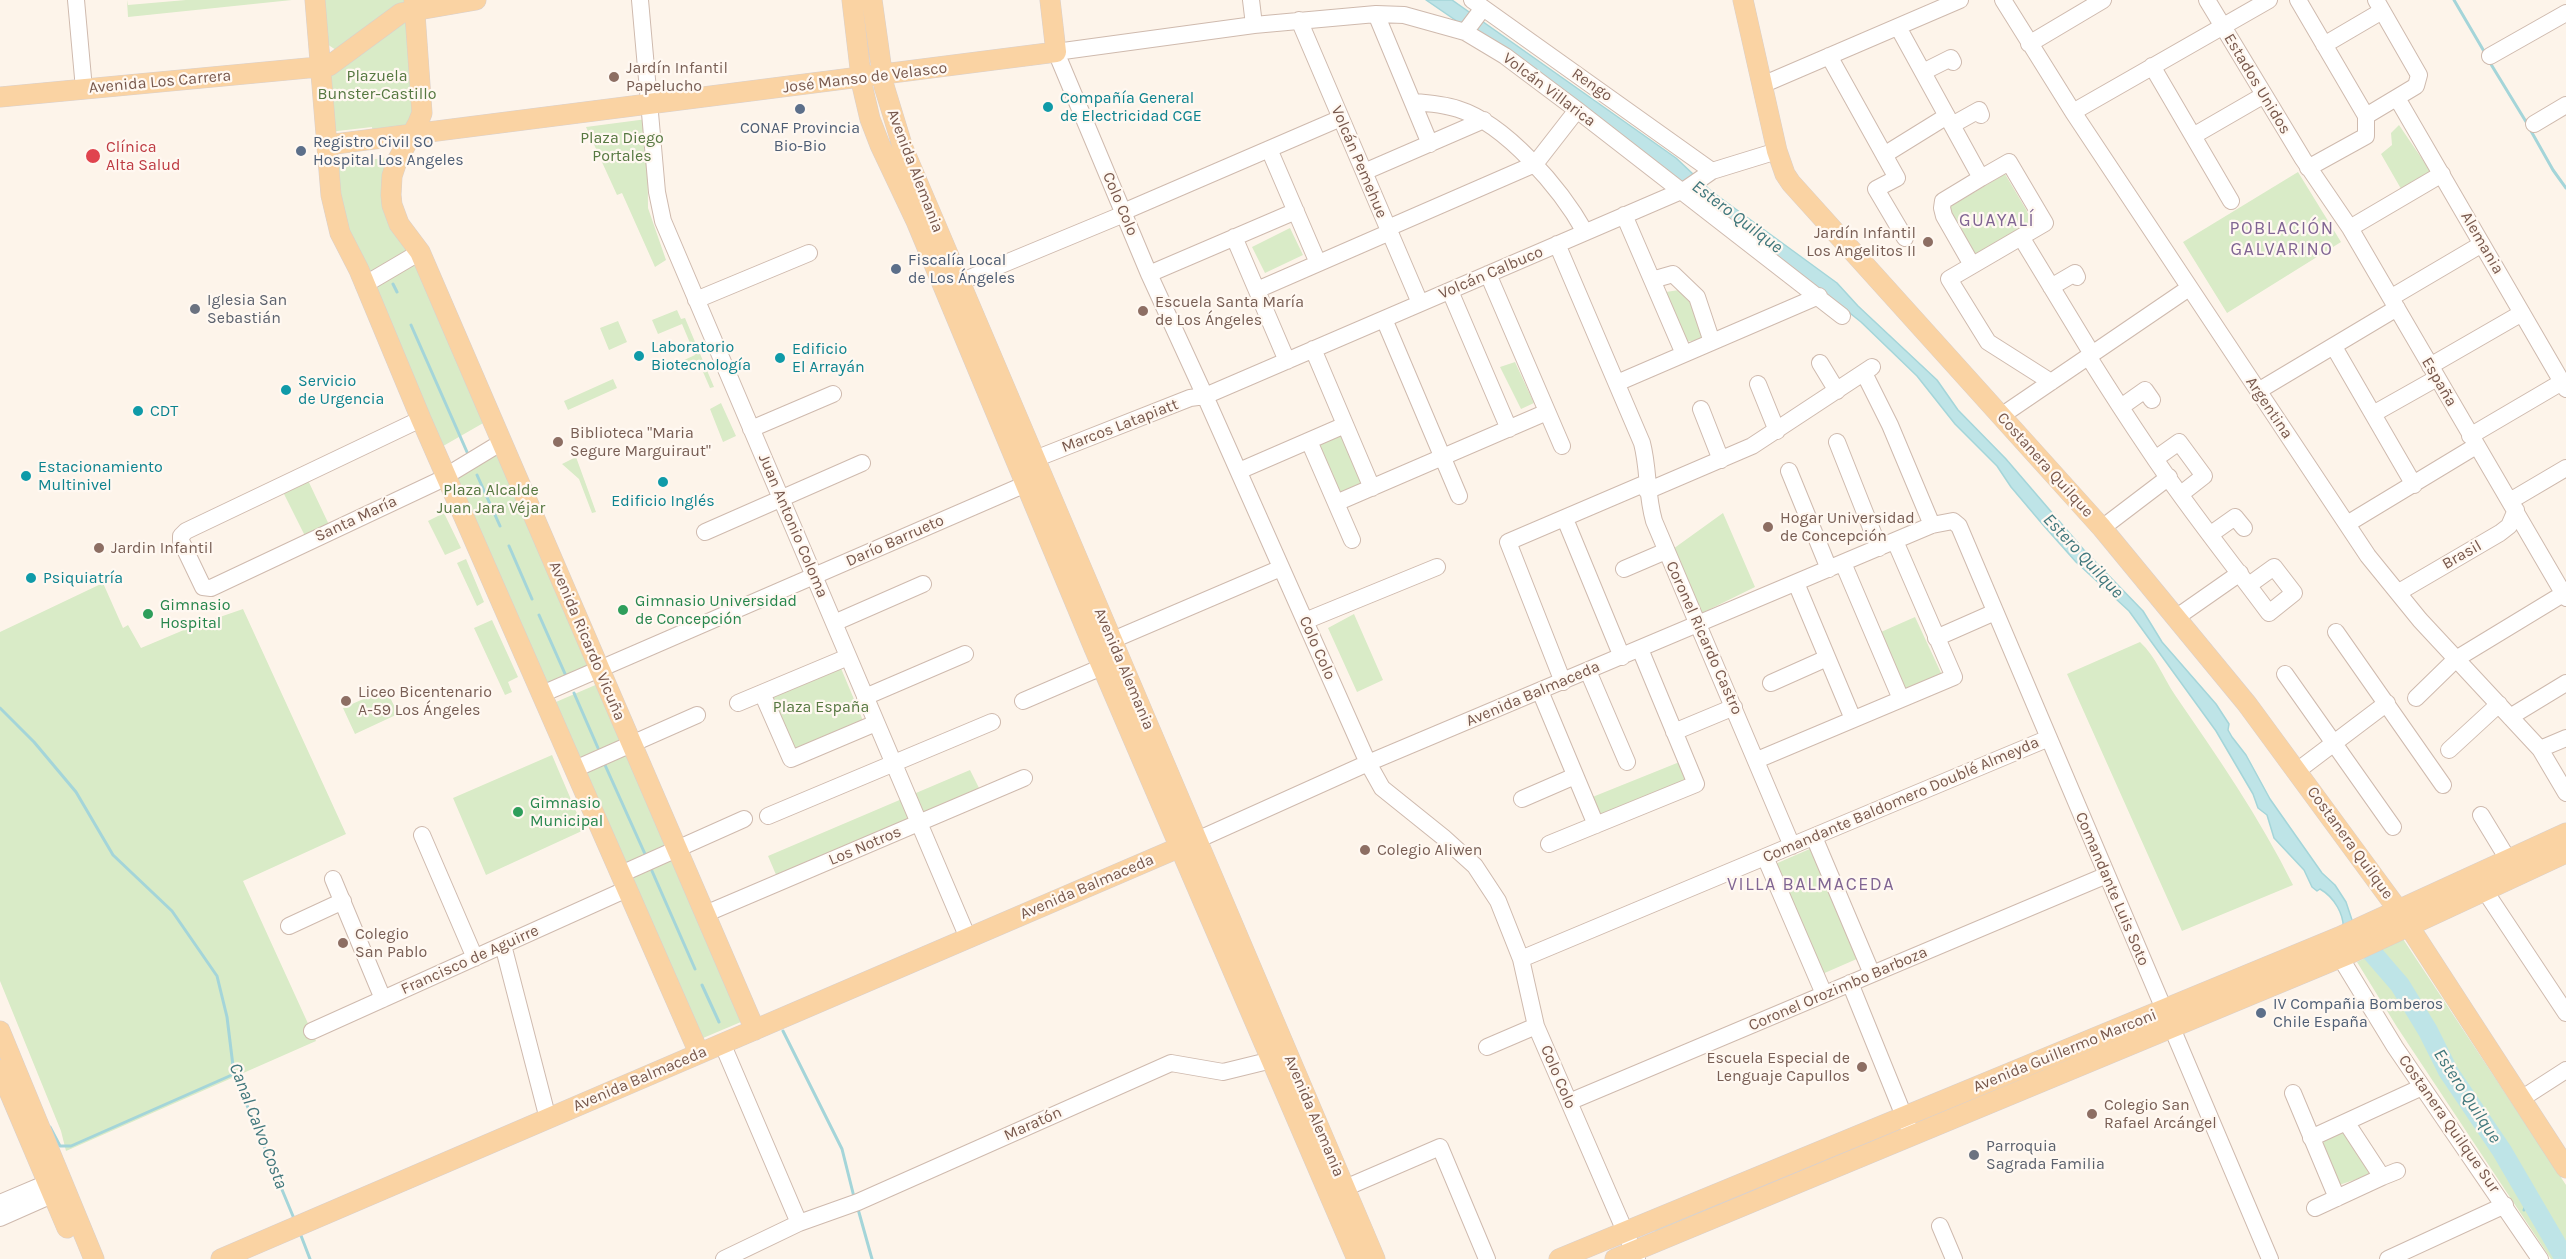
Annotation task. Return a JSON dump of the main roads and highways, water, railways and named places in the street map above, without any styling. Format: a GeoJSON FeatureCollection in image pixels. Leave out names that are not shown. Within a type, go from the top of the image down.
{"type":"FeatureCollection","features":[{"type":"Feature","properties":{"kind":"main road"},"geometry":{"type":"LineString","coordinates":[[315,0],[334,213],[340,233],[359,270],[421,419],[699,1053]]}},
{"type":"Feature","properties":{"kind":"main road"},"geometry":{"type":"LineString","coordinates":[[321,67],[329,66],[414,5],[476,0]]}},
{"type":"Feature","properties":{"kind":"main road","name":"Avenida Alemania"},"geometry":{"type":"LineString","coordinates":[[852,0],[861,78],[868,112],[880,145],[916,221],[1026,484],[1103,644],[1188,844],[1272,1060],[1358,1259]]}},
{"type":"Feature","properties":{"kind":"main road","name":"Avenida Alemania"},"geometry":{"type":"LineString","coordinates":[[872,0],[882,75],[890,110],[1035,459],[1103,644],[1102,667],[1188,844],[1345,1188],[1375,1259]]}},
{"type":"Feature","properties":{"kind":"main road","name":"Colo Colo"},"geometry":{"type":"LineString","coordinates":[[1050,0],[1056,52]]}},
{"type":"Feature","properties":{"kind":"main road","name":"Costanera Quilque"},"geometry":{"type":"LineString","coordinates":[[1743,0],[1777,151],[1785,174],[2102,528],[2247,704],[2404,918],[2565,1165]]}},
{"type":"Feature","properties":{"kind":"main road","name":"Avenida Ricardo Vicuña"},"geometry":{"type":"LineString","coordinates":[[414,5],[422,107],[420,119],[397,161],[392,176],[392,205],[399,224],[420,252],[755,1030]]}},
{"type":"Feature","properties":{"kind":"main road"},"geometry":{"type":"LineString","coordinates":[[317,22],[320,35],[331,50],[350,50]]}},
{"type":"Feature","properties":{"kind":"main road","name":"José Manso de Velasco"},"geometry":{"type":"LineString","coordinates":[[327,145],[1056,52]]}},
{"type":"Feature","properties":{"kind":"main road","name":"Avenida Los Carrera"},"geometry":{"type":"LineString","coordinates":[[0,97],[321,67]]}},
{"type":"Feature","properties":{"kind":"main road","name":"Avenida Guillermo Marconi"},"geometry":{"type":"LineString","coordinates":[[1559,1259],[1904,1117],[2167,1019],[2343,950],[2371,933],[2566,833]]}},
{"type":"Feature","properties":{"kind":"main road","name":"Avenida Balmaceda"},"geometry":{"type":"LineString","coordinates":[[221,1259],[1188,844]]}},
{"type":"Feature","properties":{"kind":"main road","name":"Avenida Guillermo Marconi"},"geometry":{"type":"LineString","coordinates":[[2404,918],[2485,891],[2565,857]]}},
{"type":"Feature","properties":{"kind":"main road","name":"Avenida Guillermo Marconi"},"geometry":{"type":"LineString","coordinates":[[1615,1259],[1635,1255],[1912,1136],[2167,1019]]}},
{"type":"Feature","properties":{"kind":"main road"},"geometry":{"type":"LineString","coordinates":[[0,1031],[94,1259]]}},
{"type":"Feature","properties":{"kind":"main road"},"geometry":{"type":"LineString","coordinates":[[0,1070],[80,1259]]}},
{"type":"Feature","properties":{"kind":"water"},"geometry":{"type":"Polygon","coordinates":[[[1426,0],[1452,0],[1676,158],[1711,191],[1837,283],[1858,306],[1937,380],[1958,410],[2006,459],[2084,550],[2143,611],[2162,642],[2216,704],[2229,724],[2228,730],[2246,755],[2270,799],[2322,873],[2335,885],[2346,902],[2352,920],[2359,925],[2343,931],[2342,919],[2334,902],[2325,892],[2320,889],[2317,891],[2312,887],[2304,870],[2274,838],[2267,815],[2258,808],[2253,794],[2216,731],[2129,611],[2076,562],[2011,487],[1997,466],[1955,424],[1917,376],[1861,322],[1836,302],[1426,0]]]}},
{"type":"Feature","properties":{"kind":"waterway"},"geometry":{"type":"LineString","coordinates":[[2454,0],[2485,53]]}},
{"type":"Feature","properties":{"kind":"waterway"},"geometry":{"type":"LineString","coordinates":[[2489,61],[2528,125]]}},
{"type":"Feature","properties":{"kind":"waterway"},"geometry":{"type":"LineString","coordinates":[[2531,131],[2566,188]]}},
{"type":"Feature","properties":{"kind":"waterway"},"geometry":{"type":"LineString","coordinates":[[393,284],[397,292]]}},
{"type":"Feature","properties":{"kind":"waterway"},"geometry":{"type":"LineString","coordinates":[[411,325],[467,452]]}},
{"type":"Feature","properties":{"kind":"waterway"},"geometry":{"type":"LineString","coordinates":[[477,475],[500,526]]}},
{"type":"Feature","properties":{"kind":"waterway"},"geometry":{"type":"LineString","coordinates":[[509,546],[532,599]]}},
{"type":"Feature","properties":{"kind":"waterway"},"geometry":{"type":"LineString","coordinates":[[539,615],[566,676]]}},
{"type":"Feature","properties":{"kind":"waterway"},"geometry":{"type":"LineString","coordinates":[[574,693],[598,748]]}},
{"type":"Feature","properties":{"kind":"waterway","name":"Canal Calvo Costa"},"geometry":{"type":"LineString","coordinates":[[0,708],[34,742],[76,792],[113,855],[172,911],[217,976],[227,1017],[234,1074],[295,1221]]}},
{"type":"Feature","properties":{"kind":"waterway"},"geometry":{"type":"LineString","coordinates":[[605,765],[645,854]]}},
{"type":"Feature","properties":{"kind":"waterway"},"geometry":{"type":"LineString","coordinates":[[652,871],[695,969]]}},
{"type":"Feature","properties":{"kind":"waterway","name":"Estero Quilque"},"geometry":{"type":"LineString","coordinates":[[2356,934],[2400,985],[2428,1031],[2448,1071],[2502,1151],[2565,1259]]}},
{"type":"Feature","properties":{"kind":"waterway"},"geometry":{"type":"LineString","coordinates":[[702,985],[719,1022]]}},
{"type":"Feature","properties":{"kind":"waterway"},"geometry":{"type":"LineString","coordinates":[[783,1031],[842,1149],[854,1197]]}},
{"type":"Feature","properties":{"kind":"waterway"},"geometry":{"type":"LineString","coordinates":[[50,1127],[60,1146],[71,1146],[234,1074]]}},
{"type":"Feature","properties":{"kind":"waterway"},"geometry":{"type":"LineString","coordinates":[[2524,1210],[2529,1197]]}},
{"type":"Feature","properties":{"kind":"waterway"},"geometry":{"type":"LineString","coordinates":[[858,1209],[872,1259]]}},
{"type":"Feature","properties":{"kind":"waterway","name":"Canal Calvo Costa"},"geometry":{"type":"LineString","coordinates":[[300,1233],[310,1259]]}},
{"type":"Feature","properties":{"kind":"place","name":"Jardín Infantil Papelucho"},"geometry":{"type":"Point","coordinates":[614,77]}},
{"type":"Feature","properties":{"kind":"place","name":"Compañía General de Electricidad CGE"},"geometry":{"type":"Point","coordinates":[1048,107]}},
{"type":"Feature","properties":{"kind":"place","name":"CONAF Provincia Bio-Bio"},"geometry":{"type":"Point","coordinates":[800,109]}},
{"type":"Feature","properties":{"kind":"place","name":"Registro Civil SO Hospital Los Angeles"},"geometry":{"type":"Point","coordinates":[301,151]}},
{"type":"Feature","properties":{"kind":"place","name":"Clínica Alta Salud"},"geometry":{"type":"Point","coordinates":[93,156]}},
{"type":"Feature","properties":{"kind":"place","name":"Jardín Infantil Los Angelitos II"},"geometry":{"type":"Point","coordinates":[1928,242]}},
{"type":"Feature","properties":{"kind":"place","name":"Fiscalía Local de Los Ángeles"},"geometry":{"type":"Point","coordinates":[896,269]}},
{"type":"Feature","properties":{"kind":"place","name":"Iglesia San Sebastián"},"geometry":{"type":"Point","coordinates":[195,309]}},
{"type":"Feature","properties":{"kind":"place","name":"Escuela Santa María de Los Ángeles"},"geometry":{"type":"Point","coordinates":[1143,311]}},
{"type":"Feature","properties":{"kind":"place","name":"Laboratorio Biotecnología"},"geometry":{"type":"Point","coordinates":[639,356]}},
{"type":"Feature","properties":{"kind":"place","name":"Edificio El Arrayán"},"geometry":{"type":"Point","coordinates":[780,358]}},
{"type":"Feature","properties":{"kind":"place","name":"Servicio de Urgencia"},"geometry":{"type":"Point","coordinates":[286,390]}},
{"type":"Feature","properties":{"kind":"place","name":"CDT"},"geometry":{"type":"Point","coordinates":[138,411]}},
{"type":"Feature","properties":{"kind":"place","name":"Biblioteca \"Maria Segure Marguiraut\""},"geometry":{"type":"Point","coordinates":[558,442]}},
{"type":"Feature","properties":{"kind":"place","name":"Estacionamiento Multinivel"},"geometry":{"type":"Point","coordinates":[26,476]}},
{"type":"Feature","properties":{"kind":"place","name":"Edificio Inglés"},"geometry":{"type":"Point","coordinates":[663,482]}},
{"type":"Feature","properties":{"kind":"place","name":"Hogar Universidad de Concepción"},"geometry":{"type":"Point","coordinates":[1768,527]}},
{"type":"Feature","properties":{"kind":"place","name":"Jardin Infantil"},"geometry":{"type":"Point","coordinates":[99,548]}},
{"type":"Feature","properties":{"kind":"place","name":"Psiquiatría"},"geometry":{"type":"Point","coordinates":[31,578]}},
{"type":"Feature","properties":{"kind":"place","name":"Gimnasio Universidad de Concepción"},"geometry":{"type":"Point","coordinates":[623,610]}},
{"type":"Feature","properties":{"kind":"place","name":"Gimnasio Hospital"},"geometry":{"type":"Point","coordinates":[148,614]}},
{"type":"Feature","properties":{"kind":"place","name":"Liceo Bicentenario A-59 Los Ángeles"},"geometry":{"type":"Point","coordinates":[346,701]}},
{"type":"Feature","properties":{"kind":"place","name":"Gimnasio Municipal"},"geometry":{"type":"Point","coordinates":[518,812]}},
{"type":"Feature","properties":{"kind":"place","name":"Colegio Aliwen"},"geometry":{"type":"Point","coordinates":[1365,850]}},
{"type":"Feature","properties":{"kind":"place","name":"Colegio San Pablo"},"geometry":{"type":"Point","coordinates":[343,943]}},
{"type":"Feature","properties":{"kind":"place","name":"IV Compañia Bomberos Chile España"},"geometry":{"type":"Point","coordinates":[2261,1013]}},
{"type":"Feature","properties":{"kind":"place","name":"Escuela Especial de Lenguaje Capullos"},"geometry":{"type":"Point","coordinates":[1862,1067]}},
{"type":"Feature","properties":{"kind":"place","name":"Colegio San Rafael Arcángel"},"geometry":{"type":"Point","coordinates":[2092,1114]}},
{"type":"Feature","properties":{"kind":"place","name":"Parroquia Sagrada Familia"},"geometry":{"type":"Point","coordinates":[1974,1155]}},
{"type":"Feature","properties":{"kind":"district","name":"GUAYALÍ"},"geometry":{"type":"Point","coordinates":[1997,221]}},
{"type":"Feature","properties":{"kind":"district","name":"POBLACIÓN GALVARINO"},"geometry":{"type":"Point","coordinates":[2282,239]}},
{"type":"Feature","properties":{"kind":"district","name":"VILLA BALMACEDA"},"geometry":{"type":"Point","coordinates":[1811,885]}},
{"type":"Feature","properties":{"kind":"park label","name":"Plazuela Bunster-Castillo"},"geometry":{"type":"Point","coordinates":[377,85]}},
{"type":"Feature","properties":{"kind":"park label","name":"Plaza Diego Portales"},"geometry":{"type":"Point","coordinates":[622,147]}},
{"type":"Feature","properties":{"kind":"park label","name":"Plaza Alcalde Juan Jara Véjar"},"geometry":{"type":"Point","coordinates":[491,499]}},
{"type":"Feature","properties":{"kind":"park label","name":"Plaza España"},"geometry":{"type":"Point","coordinates":[821,707]}}]}
